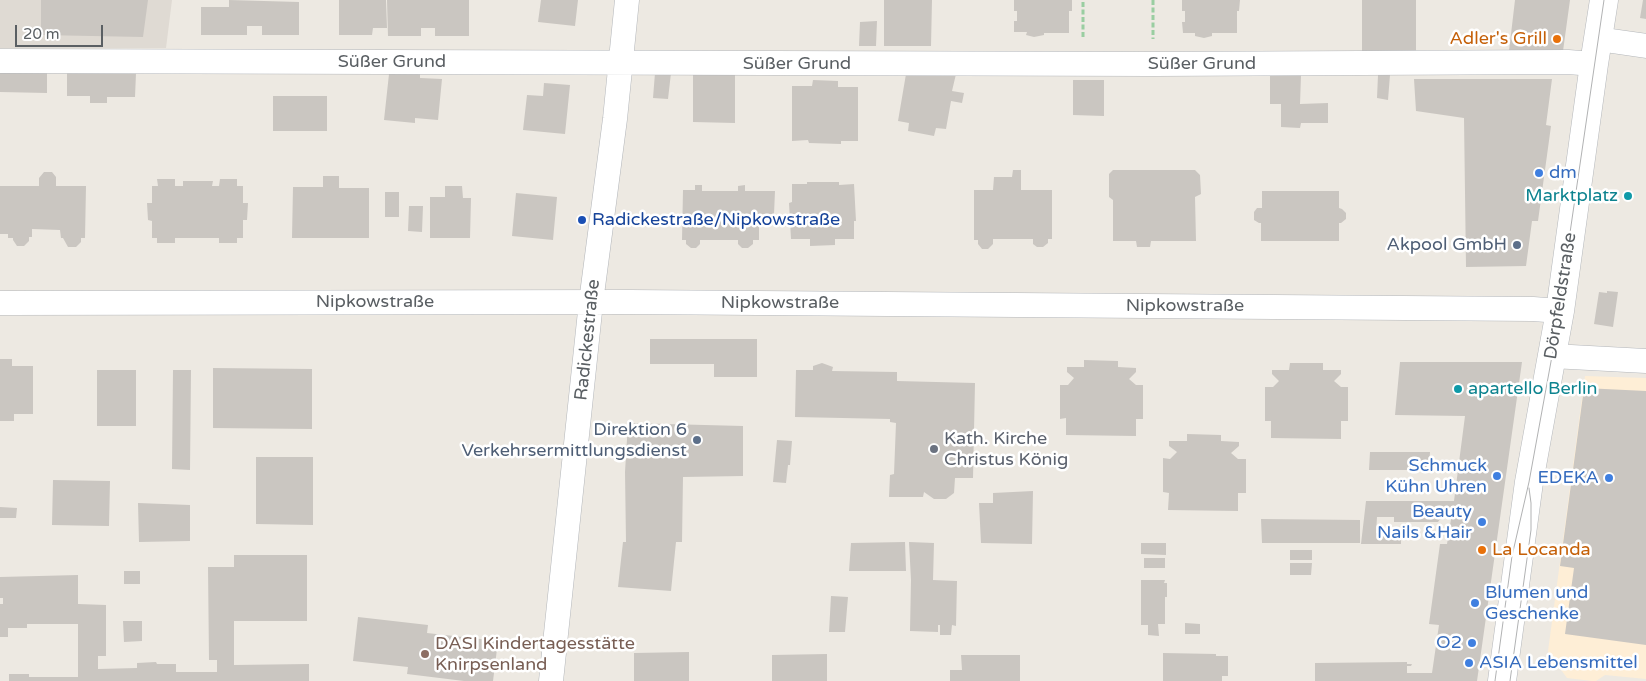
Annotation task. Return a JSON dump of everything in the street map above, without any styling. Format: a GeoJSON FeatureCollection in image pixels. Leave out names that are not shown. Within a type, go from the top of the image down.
{"type":"FeatureCollection","features":[{"type":"Feature","properties":{"kind":"street","name":"Radickestraße"},"geometry":{"type":"LineString","coordinates":[[551,681],[591,302],[615,119],[627,0]]}},
{"type":"Feature","properties":{"kind":"street","name":"Dörpfeldstraße"},"geometry":{"type":"LineString","coordinates":[[1502,681],[1528,482],[1560,311],[1604,0]]}},
{"type":"Feature","properties":{"kind":"street","name":"Süßer Grund"},"geometry":{"type":"LineString","coordinates":[[0,61],[1083,64],[1558,62],[1596,52],[1646,46]]}},
{"type":"Feature","properties":{"kind":"street","name":"Nipkowstraße"},"geometry":{"type":"LineString","coordinates":[[0,303],[591,302],[1533,308],[1560,311]]}},
{"type":"Feature","properties":{"kind":"street"},"geometry":{"type":"LineString","coordinates":[[1552,356],[1646,361]]}},
{"type":"Feature","properties":{"kind":"path"},"geometry":{"type":"LineString","coordinates":[[1083,0],[1083,64]]}},
{"type":"Feature","properties":{"kind":"path"},"geometry":{"type":"LineString","coordinates":[[1153,0],[1154,64]]}},
{"type":"Feature","properties":{"kind":"shaded area"},"geometry":{"type":"Polygon","coordinates":[[[0,0],[172,0],[166,48],[0,48],[0,0]]]}},
{"type":"Feature","properties":{"kind":"shaded area","name":"EDEKA"},"geometry":{"type":"Polygon","coordinates":[[[1585,376],[1646,378],[1646,679],[1605,675],[1596,681],[1567,678],[1559,667],[1546,666],[1585,376]]]}},
{"type":"Feature","properties":{"kind":"building"},"geometry":{"type":"Polygon","coordinates":[[[41,0],[148,0],[143,37],[41,35],[41,0]]]}},
{"type":"Feature","properties":{"kind":"building"},"geometry":{"type":"Polygon","coordinates":[[[229,0],[299,2],[299,35],[262,35],[262,26],[247,26],[247,35],[201,35],[201,7],[229,7],[229,0]]]}},
{"type":"Feature","properties":{"kind":"building"},"geometry":{"type":"Polygon","coordinates":[[[339,0],[386,0],[387,28],[373,28],[372,35],[339,35],[339,0]]]}},
{"type":"Feature","properties":{"kind":"building"},"geometry":{"type":"Polygon","coordinates":[[[387,0],[469,0],[469,36],[435,36],[435,28],[421,28],[421,36],[388,36],[387,0]]]}},
{"type":"Feature","properties":{"kind":"building"},"geometry":{"type":"Polygon","coordinates":[[[541,0],[578,0],[575,26],[538,22],[541,0]]]}},
{"type":"Feature","properties":{"kind":"building"},"geometry":{"type":"Polygon","coordinates":[[[884,0],[932,0],[931,46],[884,46],[884,0]]]}},
{"type":"Feature","properties":{"kind":"building"},"geometry":{"type":"Polygon","coordinates":[[[1014,0],[1072,0],[1072,11],[1069,11],[1069,33],[1044,33],[1044,35],[1034,37],[1026,35],[1027,32],[1014,32],[1014,21],[1017,21],[1017,11],[1014,11],[1014,0]]]}},
{"type":"Feature","properties":{"kind":"building"},"geometry":{"type":"Polygon","coordinates":[[[1182,0],[1240,0],[1239,11],[1237,11],[1237,33],[1212,33],[1212,36],[1204,38],[1195,36],[1195,33],[1183,33],[1182,22],[1185,22],[1185,11],[1182,11],[1182,0]]]}},
{"type":"Feature","properties":{"kind":"building"},"geometry":{"type":"Polygon","coordinates":[[[1362,0],[1416,0],[1416,51],[1362,51],[1362,0]]]}},
{"type":"Feature","properties":{"kind":"building"},"geometry":{"type":"Polygon","coordinates":[[[1515,0],[1570,0],[1563,51],[1509,51],[1515,0]]]}},
{"type":"Feature","properties":{"kind":"building"},"geometry":{"type":"Polygon","coordinates":[[[1643,0],[1646,0],[1646,19],[1640,18],[1643,0]]]}},
{"type":"Feature","properties":{"kind":"building"},"geometry":{"type":"Polygon","coordinates":[[[877,21],[876,46],[859,46],[860,22],[877,21]]]}},
{"type":"Feature","properties":{"kind":"building"},"geometry":{"type":"Polygon","coordinates":[[[0,73],[47,73],[47,93],[0,92],[0,73]]]}},
{"type":"Feature","properties":{"kind":"building"},"geometry":{"type":"Polygon","coordinates":[[[67,73],[136,73],[135,97],[107,97],[107,103],[90,103],[90,96],[67,96],[67,73]]]}},
{"type":"Feature","properties":{"kind":"building"},"geometry":{"type":"Polygon","coordinates":[[[655,73],[671,73],[668,99],[653,98],[655,73]]]}},
{"type":"Feature","properties":{"kind":"building"},"geometry":{"type":"Polygon","coordinates":[[[693,73],[735,74],[735,123],[693,122],[693,73]]]}},
{"type":"Feature","properties":{"kind":"building"},"geometry":{"type":"Polygon","coordinates":[[[389,74],[420,74],[420,78],[442,79],[438,120],[415,118],[415,123],[384,120],[389,74]]]}},
{"type":"Feature","properties":{"kind":"building"},"geometry":{"type":"Polygon","coordinates":[[[906,74],[956,74],[952,91],[964,93],[962,103],[951,101],[946,129],[936,128],[934,136],[908,131],[909,123],[898,121],[906,74]]]}},
{"type":"Feature","properties":{"kind":"building"},"geometry":{"type":"Polygon","coordinates":[[[1270,75],[1301,75],[1300,104],[1328,103],[1328,123],[1301,123],[1300,128],[1281,127],[1281,104],[1270,104],[1270,75]]]}},
{"type":"Feature","properties":{"kind":"building"},"geometry":{"type":"Polygon","coordinates":[[[1378,75],[1390,75],[1388,100],[1377,98],[1378,75]]]}},
{"type":"Feature","properties":{"kind":"building"},"geometry":{"type":"Polygon","coordinates":[[[1414,79],[1552,79],[1546,125],[1551,126],[1538,221],[1532,221],[1526,266],[1466,267],[1464,118],[1416,111],[1414,79]]]}},
{"type":"Feature","properties":{"kind":"building"},"geometry":{"type":"Polygon","coordinates":[[[813,80],[838,81],[838,87],[858,87],[858,141],[841,141],[841,144],[809,143],[808,140],[792,141],[792,86],[812,86],[813,80]]]}},
{"type":"Feature","properties":{"kind":"building"},"geometry":{"type":"Polygon","coordinates":[[[1073,80],[1104,80],[1104,116],[1073,115],[1073,80]]]}},
{"type":"Feature","properties":{"kind":"building"},"geometry":{"type":"Polygon","coordinates":[[[544,83],[570,85],[565,134],[523,130],[527,95],[543,96],[544,83]]]}},
{"type":"Feature","properties":{"kind":"building"},"geometry":{"type":"Polygon","coordinates":[[[273,96],[327,96],[327,131],[273,131],[273,96]]]}},
{"type":"Feature","properties":{"kind":"building"},"geometry":{"type":"Polygon","coordinates":[[[1013,170],[1021,170],[1021,190],[1052,190],[1052,239],[1048,239],[1048,243],[1043,247],[1037,247],[1033,244],[1033,239],[993,239],[993,244],[988,249],[982,249],[978,244],[978,240],[974,240],[974,190],[993,190],[994,177],[1012,177],[1013,170]]]}},
{"type":"Feature","properties":{"kind":"building"},"geometry":{"type":"Polygon","coordinates":[[[1113,170],[1195,170],[1200,175],[1201,194],[1195,197],[1196,241],[1151,241],[1150,247],[1137,247],[1136,241],[1113,241],[1113,200],[1109,197],[1109,174],[1113,170]]]}},
{"type":"Feature","properties":{"kind":"building"},"geometry":{"type":"Polygon","coordinates":[[[44,172],[52,172],[56,177],[56,186],[86,186],[85,238],[81,238],[81,242],[76,247],[68,247],[63,238],[61,238],[60,230],[32,229],[32,237],[29,237],[29,241],[24,246],[17,246],[13,238],[8,238],[8,234],[0,234],[0,186],[39,186],[39,178],[44,172]]]}},
{"type":"Feature","properties":{"kind":"building"},"geometry":{"type":"Polygon","coordinates":[[[323,176],[339,176],[339,188],[369,188],[369,238],[292,238],[293,187],[323,187],[323,176]]]}},
{"type":"Feature","properties":{"kind":"building"},"geometry":{"type":"Polygon","coordinates":[[[157,179],[175,179],[175,186],[183,186],[183,181],[213,181],[212,186],[219,186],[220,179],[237,179],[237,186],[243,186],[243,203],[248,203],[247,220],[243,220],[243,238],[237,238],[237,243],[219,243],[219,238],[175,238],[175,243],[157,243],[157,238],[152,238],[152,221],[148,220],[147,203],[152,203],[152,186],[158,186],[157,179]]]}},
{"type":"Feature","properties":{"kind":"building"},"geometry":{"type":"Polygon","coordinates":[[[807,182],[839,182],[839,185],[854,184],[856,221],[854,221],[854,239],[835,239],[835,245],[810,246],[810,239],[791,239],[789,203],[792,202],[792,184],[807,184],[807,182]]]}},
{"type":"Feature","properties":{"kind":"building"},"geometry":{"type":"Polygon","coordinates":[[[695,185],[702,185],[702,191],[738,191],[738,186],[745,185],[745,191],[775,191],[774,214],[759,214],[759,240],[753,240],[753,244],[748,248],[742,248],[738,244],[738,240],[700,240],[700,244],[696,248],[691,248],[686,244],[686,240],[682,240],[683,190],[695,190],[695,185]]]}},
{"type":"Feature","properties":{"kind":"building"},"geometry":{"type":"Polygon","coordinates":[[[445,186],[462,186],[463,198],[471,198],[470,238],[430,238],[430,197],[445,197],[445,186]]]}},
{"type":"Feature","properties":{"kind":"building"},"geometry":{"type":"Polygon","coordinates":[[[1262,191],[1339,191],[1339,208],[1346,213],[1346,219],[1339,223],[1339,241],[1261,241],[1261,223],[1254,220],[1254,212],[1257,208],[1262,208],[1262,191]]]}},
{"type":"Feature","properties":{"kind":"building"},"geometry":{"type":"Polygon","coordinates":[[[385,192],[399,192],[399,217],[385,217],[385,192]]]}},
{"type":"Feature","properties":{"kind":"building"},"geometry":{"type":"Polygon","coordinates":[[[516,193],[557,197],[553,240],[512,236],[516,193]]]}},
{"type":"Feature","properties":{"kind":"building"},"geometry":{"type":"Polygon","coordinates":[[[409,206],[423,206],[422,232],[408,231],[409,206]]]}},
{"type":"Feature","properties":{"kind":"building"},"geometry":{"type":"Polygon","coordinates":[[[1607,291],[1618,292],[1613,327],[1594,324],[1599,292],[1607,293],[1607,291]]]}},
{"type":"Feature","properties":{"kind":"building"},"geometry":{"type":"Polygon","coordinates":[[[650,339],[757,339],[757,377],[714,377],[714,364],[650,364],[650,339]]]}},
{"type":"Feature","properties":{"kind":"building"},"geometry":{"type":"Polygon","coordinates":[[[0,359],[12,359],[12,366],[33,366],[33,414],[14,414],[14,421],[0,421],[0,359]]]}},
{"type":"Feature","properties":{"kind":"building"},"geometry":{"type":"Polygon","coordinates":[[[1084,360],[1118,361],[1118,367],[1136,368],[1136,372],[1129,379],[1136,385],[1143,385],[1143,419],[1136,419],[1136,436],[1066,435],[1066,418],[1060,419],[1060,385],[1068,385],[1074,378],[1067,372],[1067,367],[1084,367],[1084,360]]]}},
{"type":"Feature","properties":{"kind":"building"},"geometry":{"type":"Polygon","coordinates":[[[1400,362],[1522,362],[1477,681],[1315,681],[1315,663],[1407,662],[1407,664],[1412,664],[1407,666],[1407,673],[1432,673],[1439,625],[1429,624],[1440,544],[1447,544],[1452,513],[1442,513],[1438,522],[1394,522],[1394,517],[1377,517],[1376,533],[1387,533],[1387,530],[1392,530],[1392,533],[1401,533],[1401,544],[1361,544],[1366,501],[1454,501],[1465,416],[1395,415],[1400,362]]]}},
{"type":"Feature","properties":{"kind":"building","name":"Kath. Kirche Christus König"},"geometry":{"type":"Polygon","coordinates":[[[822,363],[833,367],[832,371],[897,372],[897,381],[975,383],[973,478],[955,478],[954,493],[946,499],[934,499],[924,492],[923,497],[889,497],[890,475],[894,474],[896,423],[890,422],[890,419],[795,417],[796,370],[813,370],[813,366],[822,363]]]}},
{"type":"Feature","properties":{"kind":"building"},"geometry":{"type":"Polygon","coordinates":[[[1290,363],[1323,363],[1323,370],[1341,370],[1341,374],[1334,381],[1341,387],[1348,387],[1348,421],[1341,421],[1341,439],[1271,438],[1271,421],[1265,421],[1265,387],[1273,387],[1279,381],[1272,374],[1272,370],[1289,370],[1290,363]]]}},
{"type":"Feature","properties":{"kind":"building"},"geometry":{"type":"Polygon","coordinates":[[[213,368],[312,369],[312,429],[213,428],[213,368]]]}},
{"type":"Feature","properties":{"kind":"building"},"geometry":{"type":"Polygon","coordinates":[[[97,370],[136,370],[136,426],[97,426],[97,370]]]}},
{"type":"Feature","properties":{"kind":"building"},"geometry":{"type":"Polygon","coordinates":[[[173,370],[191,370],[190,470],[172,469],[173,370]]]}},
{"type":"Feature","properties":{"kind":"building","name":"EDEKA"},"geometry":{"type":"Polygon","coordinates":[[[1584,388],[1646,391],[1646,645],[1565,634],[1574,568],[1560,566],[1584,388]]]}},
{"type":"Feature","properties":{"kind":"building"},"geometry":{"type":"Polygon","coordinates":[[[628,423],[743,426],[743,476],[683,477],[682,542],[676,542],[671,591],[618,587],[623,542],[626,542],[625,472],[628,423]]]}},
{"type":"Feature","properties":{"kind":"building"},"geometry":{"type":"Polygon","coordinates":[[[1187,434],[1221,435],[1221,441],[1239,442],[1239,446],[1231,453],[1238,459],[1246,459],[1246,493],[1238,493],[1238,511],[1168,510],[1169,493],[1163,492],[1163,458],[1170,459],[1177,452],[1169,446],[1169,441],[1187,441],[1187,434]]]}},
{"type":"Feature","properties":{"kind":"building"},"geometry":{"type":"Polygon","coordinates":[[[777,440],[792,441],[786,483],[773,482],[777,440]]]}},
{"type":"Feature","properties":{"kind":"building"},"geometry":{"type":"Polygon","coordinates":[[[1370,452],[1430,452],[1429,470],[1369,470],[1370,452]]]}},
{"type":"Feature","properties":{"kind":"building"},"geometry":{"type":"Polygon","coordinates":[[[256,457],[313,457],[313,525],[256,524],[256,457]]]}},
{"type":"Feature","properties":{"kind":"building"},"geometry":{"type":"Polygon","coordinates":[[[53,480],[110,481],[109,526],[52,525],[53,480]]]}},
{"type":"Feature","properties":{"kind":"building"},"geometry":{"type":"Polygon","coordinates":[[[1033,491],[1032,544],[981,543],[979,503],[993,503],[993,493],[1033,491]]]}},
{"type":"Feature","properties":{"kind":"building"},"geometry":{"type":"Polygon","coordinates":[[[138,503],[190,505],[190,541],[139,542],[138,503]]]}},
{"type":"Feature","properties":{"kind":"building"},"geometry":{"type":"Polygon","coordinates":[[[0,507],[17,508],[16,518],[0,518],[0,507]]]}},
{"type":"Feature","properties":{"kind":"building"},"geometry":{"type":"Polygon","coordinates":[[[1261,519],[1360,520],[1360,543],[1262,543],[1261,519]]]}},
{"type":"Feature","properties":{"kind":"building"},"geometry":{"type":"Polygon","coordinates":[[[905,542],[906,571],[849,571],[851,543],[905,542]]]}},
{"type":"Feature","properties":{"kind":"building"},"geometry":{"type":"Polygon","coordinates":[[[909,542],[934,543],[933,580],[957,581],[956,626],[952,625],[951,635],[940,635],[940,625],[938,625],[938,632],[910,631],[911,580],[909,542]]]}},
{"type":"Feature","properties":{"kind":"building"},"geometry":{"type":"Polygon","coordinates":[[[1141,543],[1166,543],[1166,555],[1141,554],[1141,543]]]}},
{"type":"Feature","properties":{"kind":"building"},"geometry":{"type":"Polygon","coordinates":[[[1290,550],[1312,550],[1312,560],[1290,560],[1290,550]]]}},
{"type":"Feature","properties":{"kind":"building"},"geometry":{"type":"Polygon","coordinates":[[[234,555],[307,555],[307,621],[234,621],[234,665],[309,664],[309,681],[9,681],[9,674],[29,674],[29,677],[78,677],[78,624],[27,624],[27,628],[8,628],[8,637],[0,637],[0,604],[3,604],[3,598],[0,598],[0,577],[78,575],[78,604],[106,605],[106,656],[98,656],[98,669],[137,668],[137,663],[156,662],[157,664],[176,664],[176,672],[217,672],[217,660],[209,660],[208,567],[234,567],[234,555]]]}},
{"type":"Feature","properties":{"kind":"building"},"geometry":{"type":"Polygon","coordinates":[[[1144,558],[1165,558],[1165,568],[1144,568],[1144,558]]]}},
{"type":"Feature","properties":{"kind":"building"},"geometry":{"type":"Polygon","coordinates":[[[1290,563],[1312,563],[1311,575],[1290,575],[1290,563]]]}},
{"type":"Feature","properties":{"kind":"building"},"geometry":{"type":"Polygon","coordinates":[[[124,571],[140,571],[140,584],[124,584],[124,571]]]}},
{"type":"Feature","properties":{"kind":"building"},"geometry":{"type":"Polygon","coordinates":[[[1141,580],[1165,580],[1164,583],[1167,583],[1165,624],[1158,624],[1159,636],[1148,635],[1148,625],[1141,625],[1141,580]]]}},
{"type":"Feature","properties":{"kind":"building"},"geometry":{"type":"Polygon","coordinates":[[[831,596],[848,597],[845,632],[829,632],[831,596]]]}},
{"type":"Feature","properties":{"kind":"building"},"geometry":{"type":"Polygon","coordinates":[[[358,617],[428,625],[427,633],[498,641],[493,681],[464,681],[407,674],[408,667],[353,661],[358,617]]]}},
{"type":"Feature","properties":{"kind":"building"},"geometry":{"type":"Polygon","coordinates":[[[123,621],[142,621],[142,641],[124,642],[123,621]]]}},
{"type":"Feature","properties":{"kind":"building"},"geometry":{"type":"Polygon","coordinates":[[[1185,623],[1200,624],[1200,634],[1185,634],[1185,623]]]}},
{"type":"Feature","properties":{"kind":"building"},"geometry":{"type":"Polygon","coordinates":[[[689,652],[689,681],[634,681],[634,653],[689,652]]]}},
{"type":"Feature","properties":{"kind":"building"},"geometry":{"type":"Polygon","coordinates":[[[1163,653],[1228,656],[1228,676],[1222,676],[1222,681],[1163,681],[1163,653]]]}},
{"type":"Feature","properties":{"kind":"building"},"geometry":{"type":"Polygon","coordinates":[[[827,654],[827,681],[772,681],[772,655],[827,654]]]}},
{"type":"Feature","properties":{"kind":"building"},"geometry":{"type":"Polygon","coordinates":[[[961,655],[1020,655],[1020,681],[950,681],[950,670],[962,670],[961,655]]]}},
{"type":"Feature","properties":{"kind":"tram line"},"geometry":{"type":"LineString","coordinates":[[1495,681],[1512,556],[1529,482],[1552,356],[1604,0]]}},
{"type":"Feature","properties":{"kind":"tram line"},"geometry":{"type":"LineString","coordinates":[[1510,681],[1531,530],[1529,488]]}},
{"type":"Feature","properties":{"kind":"place","name":"Adler's Grill"},"geometry":{"type":"Point","coordinates":[1557,39]}},
{"type":"Feature","properties":{"kind":"place","name":"dm"},"geometry":{"type":"Point","coordinates":[1539,173]}},
{"type":"Feature","properties":{"kind":"place","name":"Marktplatz"},"geometry":{"type":"Point","coordinates":[1628,196]}},
{"type":"Feature","properties":{"kind":"place","name":"Radickestraße/Nipkowstraße"},"geometry":{"type":"Point","coordinates":[582,220]}},
{"type":"Feature","properties":{"kind":"place","name":"Akpool GmbH"},"geometry":{"type":"Point","coordinates":[1517,245]}},
{"type":"Feature","properties":{"kind":"place","name":"apartello Berlin"},"geometry":{"type":"Point","coordinates":[1458,389]}},
{"type":"Feature","properties":{"kind":"place","name":"Direktion 6 Verkehrsermittlungsdienst"},"geometry":{"type":"Point","coordinates":[697,440]}},
{"type":"Feature","properties":{"kind":"place","name":"Kath. Kirche Christus König"},"geometry":{"type":"Point","coordinates":[934,449]}},
{"type":"Feature","properties":{"kind":"place","name":"Schmuck Kühn Uhren"},"geometry":{"type":"Point","coordinates":[1497,476]}},
{"type":"Feature","properties":{"kind":"place","name":"EDEKA"},"geometry":{"type":"Point","coordinates":[1609,478]}},
{"type":"Feature","properties":{"kind":"place","name":"Beauty Nails &Hair"},"geometry":{"type":"Point","coordinates":[1482,522]}},
{"type":"Feature","properties":{"kind":"place","name":"La Locanda"},"geometry":{"type":"Point","coordinates":[1482,550]}},
{"type":"Feature","properties":{"kind":"place","name":"Blumen und Geschenke"},"geometry":{"type":"Point","coordinates":[1475,603]}},
{"type":"Feature","properties":{"kind":"place","name":"O2"},"geometry":{"type":"Point","coordinates":[1472,643]}},
{"type":"Feature","properties":{"kind":"place","name":"DASI Kindertagesstätte Knirpsenland"},"geometry":{"type":"Point","coordinates":[425,654]}},
{"type":"Feature","properties":{"kind":"place","name":"ASIA Lebensmittel"},"geometry":{"type":"Point","coordinates":[1469,663]}}]}
